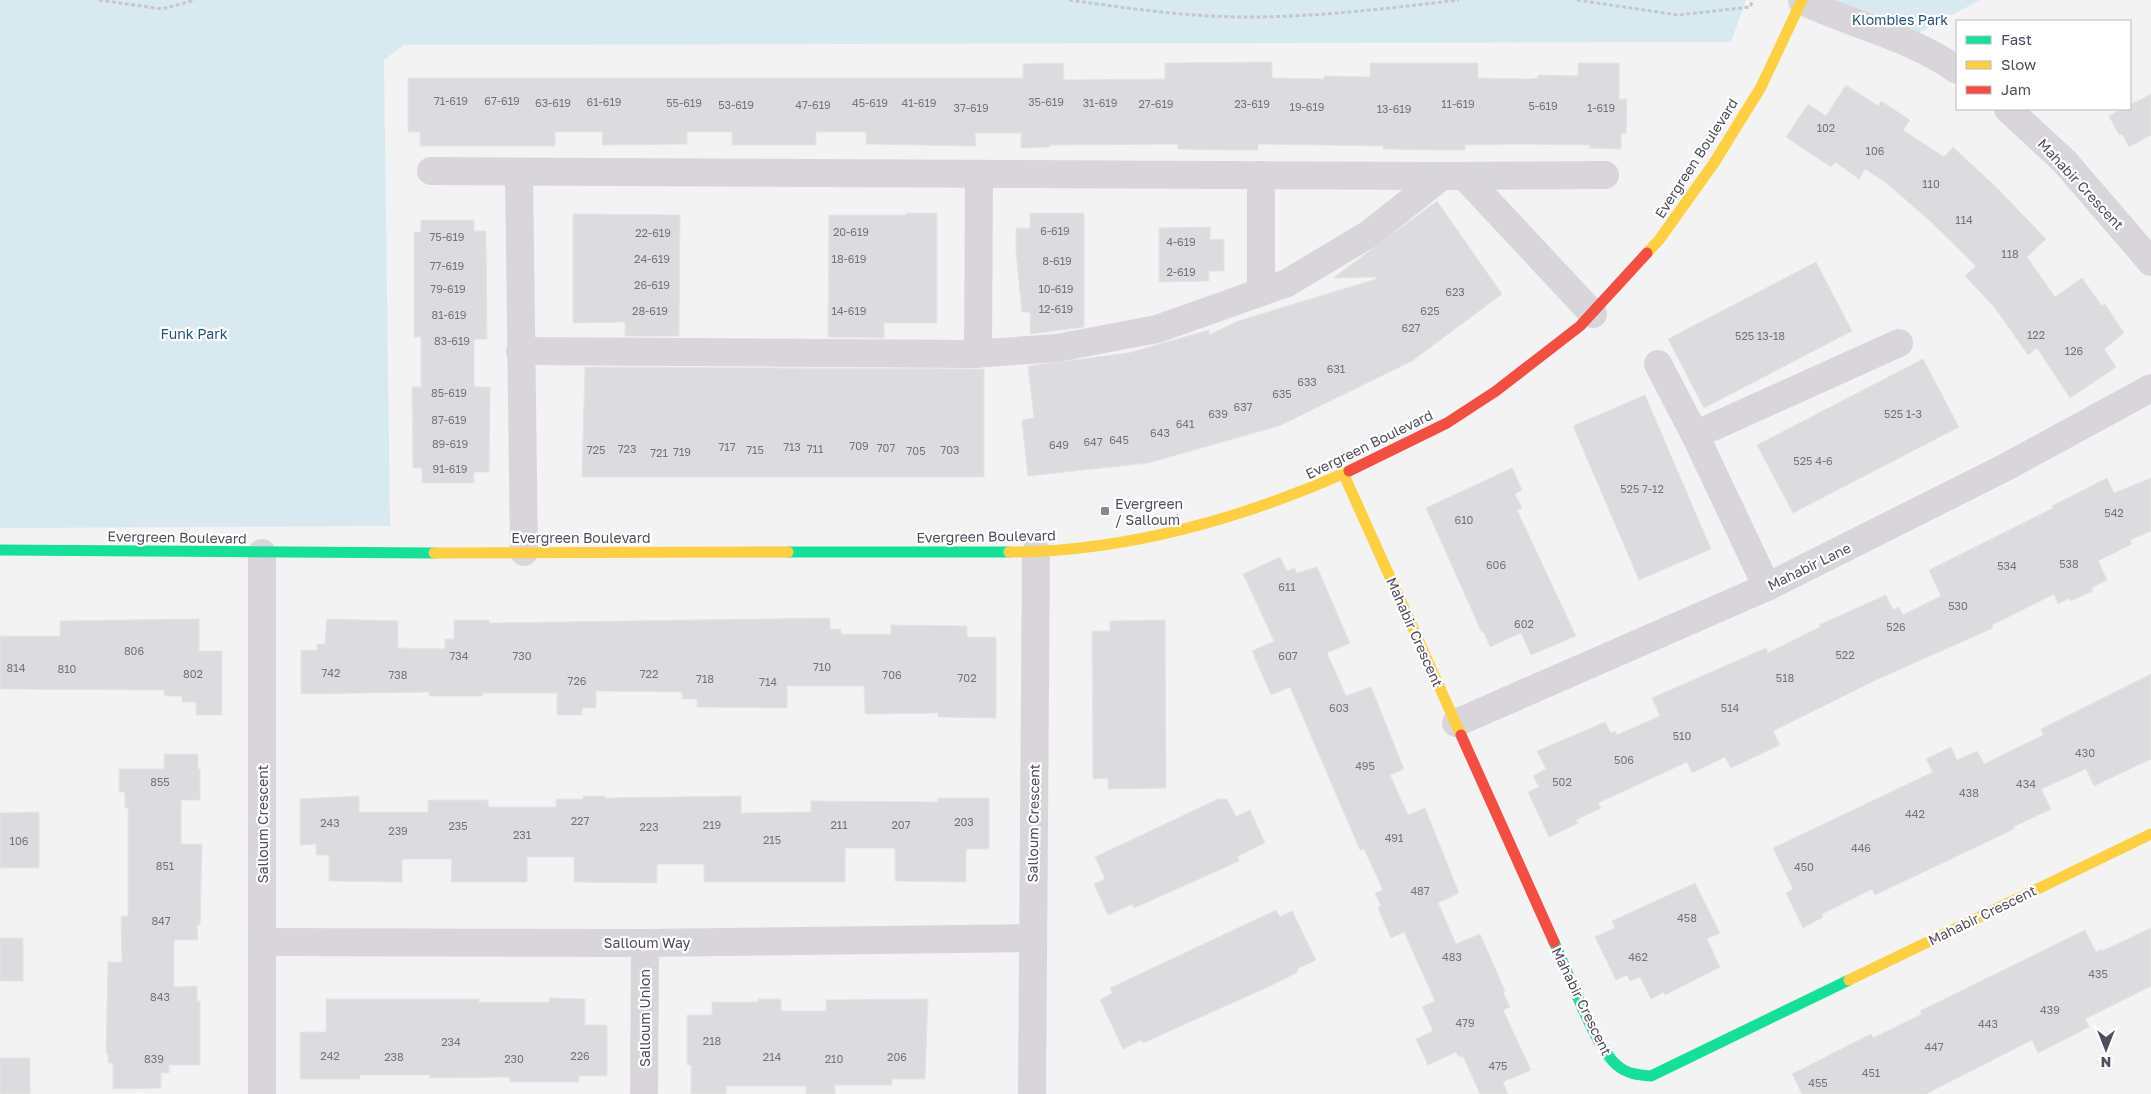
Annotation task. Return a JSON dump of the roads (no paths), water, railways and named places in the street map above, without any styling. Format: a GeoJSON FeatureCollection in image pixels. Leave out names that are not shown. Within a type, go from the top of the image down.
{"type":"FeatureCollection","features":[{"type":"Feature","properties":{"kind":"street"},"geometry":{"type":"LineString","coordinates":[[1802,1],[1828,14],[1903,41],[1956,69]]}},
{"type":"Feature","properties":{"kind":"street","name":"Evergreen Boulevard"},"geometry":{"type":"LineString","coordinates":[[0,550],[262,553],[1036,552],[1162,536],[1294,496],[1344,475],[1447,423],[1544,356],[1593,314],[1659,240],[1687,204],[1761,87],[1802,1]]}},
{"type":"Feature","properties":{"kind":"street","name":"Mahabir Crescent"},"geometry":{"type":"LineString","coordinates":[[2009,110],[2065,162],[2151,262]]}},
{"type":"Feature","properties":{"kind":"street"},"geometry":{"type":"LineString","coordinates":[[431,171],[1453,176],[1605,175]]}},
{"type":"Feature","properties":{"kind":"street"},"geometry":{"type":"LineString","coordinates":[[519,172],[524,552]]}},
{"type":"Feature","properties":{"kind":"street"},"geometry":{"type":"LineString","coordinates":[[978,354],[979,174]]}},
{"type":"Feature","properties":{"kind":"street"},"geometry":{"type":"LineString","coordinates":[[1261,175],[1261,292]]}},
{"type":"Feature","properties":{"kind":"street"},"geometry":{"type":"LineString","coordinates":[[1453,176],[1593,314]]}},
{"type":"Feature","properties":{"kind":"street"},"geometry":{"type":"LineString","coordinates":[[520,351],[978,354],[1057,348],[1157,329],[1288,282],[1368,234],[1453,176]]}},
{"type":"Feature","properties":{"kind":"street"},"geometry":{"type":"LineString","coordinates":[[1695,435],[1899,343]]}},
{"type":"Feature","properties":{"kind":"street"},"geometry":{"type":"LineString","coordinates":[[1658,364],[1695,435],[1766,587]]}},
{"type":"Feature","properties":{"kind":"street","name":"Mahabir Lane"},"geometry":{"type":"LineString","coordinates":[[1456,724],[1766,587],[2006,467],[2151,388]]}},
{"type":"Feature","properties":{"kind":"street","name":"Mahabir Crescent"},"geometry":{"type":"LineString","coordinates":[[1344,475],[1602,1048],[1614,1064],[1632,1075],[1651,1076],[2151,834]]}},
{"type":"Feature","properties":{"kind":"street","name":"Salloum Crescent"},"geometry":{"type":"LineString","coordinates":[[1032,1094],[1036,552]]}},
{"type":"Feature","properties":{"kind":"street","name":"Salloum Crescent"},"geometry":{"type":"LineString","coordinates":[[262,553],[262,1094]]}},
{"type":"Feature","properties":{"kind":"street","name":"Salloum Way"},"geometry":{"type":"LineString","coordinates":[[262,942],[645,943],[1032,938]]}},
{"type":"Feature","properties":{"kind":"street","name":"Salloum Union"},"geometry":{"type":"LineString","coordinates":[[644,1094],[645,943]]}},
{"type":"Feature","properties":{"kind":"place","name":"Evergreen / Salloum"},"geometry":{"type":"Point","coordinates":[1105,511]}},
{"type":"Feature","properties":{"kind":"park label","name":"Klombies Park"},"geometry":{"type":"Point","coordinates":[1900,19]}},
{"type":"Feature","properties":{"kind":"park label","name":"Funk Park"},"geometry":{"type":"Point","coordinates":[194,333]}}]}
